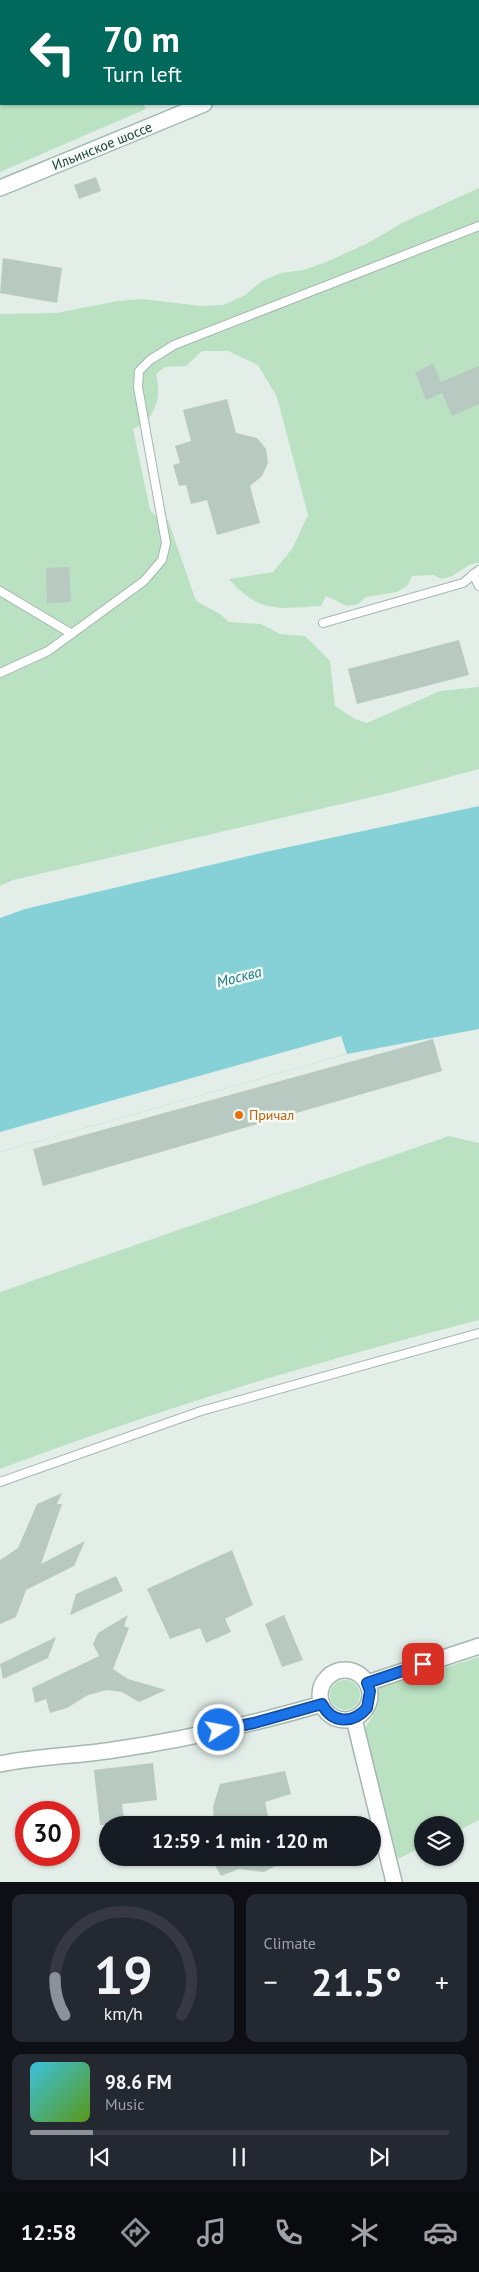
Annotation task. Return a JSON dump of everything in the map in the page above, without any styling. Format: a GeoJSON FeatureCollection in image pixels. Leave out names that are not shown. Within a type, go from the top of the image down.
{"type":"FeatureCollection","features":[{"type":"Feature","properties":{"kind":"street","name":"Ильинское шоссе"},"geometry":{"type":"LineString","coordinates":[[0,188],[202,105]]}},
{"type":"Feature","properties":{"kind":"street"},"geometry":{"type":"LineString","coordinates":[[367,1683],[479,1646]]}},
{"type":"Feature","properties":{"kind":"street"},"geometry":{"type":"LineString","coordinates":[[338,1671],[354,1672],[367,1683],[370,1691],[367,1708],[354,1719],[338,1720],[325,1711],[322,1704],[321,1688],[330,1675],[338,1671]]}},
{"type":"Feature","properties":{"kind":"street"},"geometry":{"type":"LineString","coordinates":[[0,1764],[32,1758],[122,1748],[254,1723],[322,1704]]}},
{"type":"Feature","properties":{"kind":"street"},"geometry":{"type":"LineString","coordinates":[[354,1719],[394,1882]]}},
{"type":"Feature","properties":{"kind":"lane"},"geometry":{"type":"LineString","coordinates":[[0,673],[48,652],[144,581],[162,560],[166,543],[138,388],[139,371],[144,366],[174,345],[479,226]]}},
{"type":"Feature","properties":{"kind":"lane"},"geometry":{"type":"LineString","coordinates":[[323,623],[463,582],[476,572],[479,586]]}},
{"type":"Feature","properties":{"kind":"lane"},"geometry":{"type":"LineString","coordinates":[[0,590],[72,634]]}},
{"type":"Feature","properties":{"kind":"lane"},"geometry":{"type":"LineString","coordinates":[[0,1482],[201,1411],[479,1333]]}},
{"type":"Feature","properties":{"kind":"green space"},"geometry":{"type":"Polygon","coordinates":[[[0,105],[144,105],[146,109],[0,172],[0,105]]]}},
{"type":"Feature","properties":{"kind":"green space"},"geometry":{"type":"Polygon","coordinates":[[[479,188],[479,563],[471,564],[452,576],[442,579],[433,575],[412,576],[407,586],[397,592],[366,597],[358,604],[347,606],[326,596],[321,606],[282,608],[261,604],[240,591],[229,579],[273,572],[292,549],[308,515],[277,397],[258,365],[228,351],[202,351],[186,366],[165,367],[156,374],[158,390],[152,413],[147,420],[133,429],[150,510],[157,518],[168,520],[196,601],[220,614],[229,622],[261,624],[280,634],[305,636],[330,661],[335,706],[355,719],[367,723],[440,691],[479,687],[479,769],[389,793],[13,880],[0,886],[0,314],[56,313],[118,301],[142,299],[202,306],[224,305],[245,295],[262,281],[281,273],[303,270],[324,263],[366,244],[404,222],[479,188]]]}},
{"type":"Feature","properties":{"kind":"green space"},"geometry":{"type":"Polygon","coordinates":[[[449,1136],[479,1143],[479,1320],[358,1352],[237,1388],[59,1447],[0,1469],[0,1292],[449,1136]]]}},
{"type":"Feature","properties":{"kind":"green space"},"geometry":{"type":"Polygon","coordinates":[[[479,1657],[479,1820],[464,1828],[464,1816],[414,1816],[414,1851],[398,1859],[364,1729],[376,1710],[379,1700],[379,1688],[479,1657]]]}},
{"type":"Feature","properties":{"kind":"green space"},"geometry":{"type":"Polygon","coordinates":[[[345,1680],[356,1684],[360,1695],[356,1706],[345,1710],[334,1706],[330,1695],[334,1684],[345,1680]]]}},
{"type":"Feature","properties":{"kind":"water","name":"Москва"},"geometry":{"type":"Polygon","coordinates":[[[479,806],[479,1029],[347,1054],[0,1152],[0,918],[25,909],[261,853],[479,806]]]}},
{"type":"Feature","properties":{"kind":"pier"},"geometry":{"type":"Polygon","coordinates":[[[341,1036],[347,1054],[0,1152],[0,1132],[341,1036]]]}},
{"type":"Feature","properties":{"kind":"building"},"geometry":{"type":"Polygon","coordinates":[[[96,177],[101,191],[79,199],[74,185],[96,177]]]}},
{"type":"Feature","properties":{"kind":"building"},"geometry":{"type":"Polygon","coordinates":[[[3,258],[62,268],[57,303],[0,293],[3,258]]]}},
{"type":"Feature","properties":{"kind":"building"},"geometry":{"type":"Polygon","coordinates":[[[433,364],[441,382],[479,366],[479,404],[452,416],[442,393],[426,400],[415,372],[433,364]]]}},
{"type":"Feature","properties":{"kind":"building"},"geometry":{"type":"Polygon","coordinates":[[[227,399],[236,433],[257,438],[266,449],[268,463],[262,476],[250,486],[260,523],[217,535],[207,500],[191,504],[186,485],[179,486],[173,465],[180,463],[175,446],[191,441],[183,410],[227,399]]]}},
{"type":"Feature","properties":{"kind":"building"},"geometry":{"type":"Polygon","coordinates":[[[69,567],[71,602],[47,603],[46,568],[69,567]]]}},
{"type":"Feature","properties":{"kind":"building"},"geometry":{"type":"Polygon","coordinates":[[[459,640],[469,675],[357,704],[348,669],[459,640]]]}},
{"type":"Feature","properties":{"kind":"building"},"geometry":{"type":"Polygon","coordinates":[[[433,1039],[442,1071],[43,1186],[33,1149],[433,1039]]]}},
{"type":"Feature","properties":{"kind":"building"},"geometry":{"type":"Polygon","coordinates":[[[62,1493],[57,1504],[62,1504],[41,1564],[85,1541],[74,1566],[26,1590],[16,1617],[0,1624],[0,1560],[18,1548],[37,1504],[62,1493]]]}},
{"type":"Feature","properties":{"kind":"building"},"geometry":{"type":"Polygon","coordinates":[[[232,1550],[253,1605],[225,1619],[231,1632],[206,1643],[200,1628],[170,1639],[147,1589],[232,1550]]]}},
{"type":"Feature","properties":{"kind":"building"},"geometry":{"type":"Polygon","coordinates":[[[116,1576],[123,1591],[70,1615],[76,1594],[116,1576]]]}},
{"type":"Feature","properties":{"kind":"building"},"geometry":{"type":"Polygon","coordinates":[[[128,1615],[124,1626],[129,1628],[113,1669],[128,1679],[166,1690],[139,1702],[122,1692],[107,1690],[88,1695],[67,1708],[50,1713],[46,1699],[35,1703],[32,1688],[99,1656],[93,1644],[98,1633],[128,1615]]]}},
{"type":"Feature","properties":{"kind":"building"},"geometry":{"type":"Polygon","coordinates":[[[284,1615],[303,1660],[282,1667],[265,1624],[284,1615]]]}},
{"type":"Feature","properties":{"kind":"building"},"geometry":{"type":"Polygon","coordinates":[[[56,1637],[48,1658],[3,1679],[0,1664],[56,1637]]]}},
{"type":"Feature","properties":{"kind":"building"},"geometry":{"type":"Polygon","coordinates":[[[153,1763],[157,1800],[122,1804],[124,1816],[99,1816],[94,1770],[153,1763]]]}},
{"type":"Feature","properties":{"kind":"building"},"geometry":{"type":"Polygon","coordinates":[[[285,1771],[291,1794],[265,1802],[268,1816],[214,1816],[213,1807],[220,1784],[285,1771]]]}},
{"type":"Feature","properties":{"kind":"building"},"geometry":{"type":"Polygon","coordinates":[[[215,1866],[276,1866],[264,1872],[239,1869],[221,1876],[215,1866]]]}},
{"type":"Feature","properties":{"kind":"place","name":"Причал"},"geometry":{"type":"Point","coordinates":[239,1115]}},
{"type":"Feature","properties":{"kind":"route"},"geometry":{"type":"LineString","coordinates":[[219,1730],[254,1723],[322,1704],[325,1711],[338,1720],[354,1719],[367,1708],[370,1700],[370,1691],[367,1683],[423,1664]]}}]}
